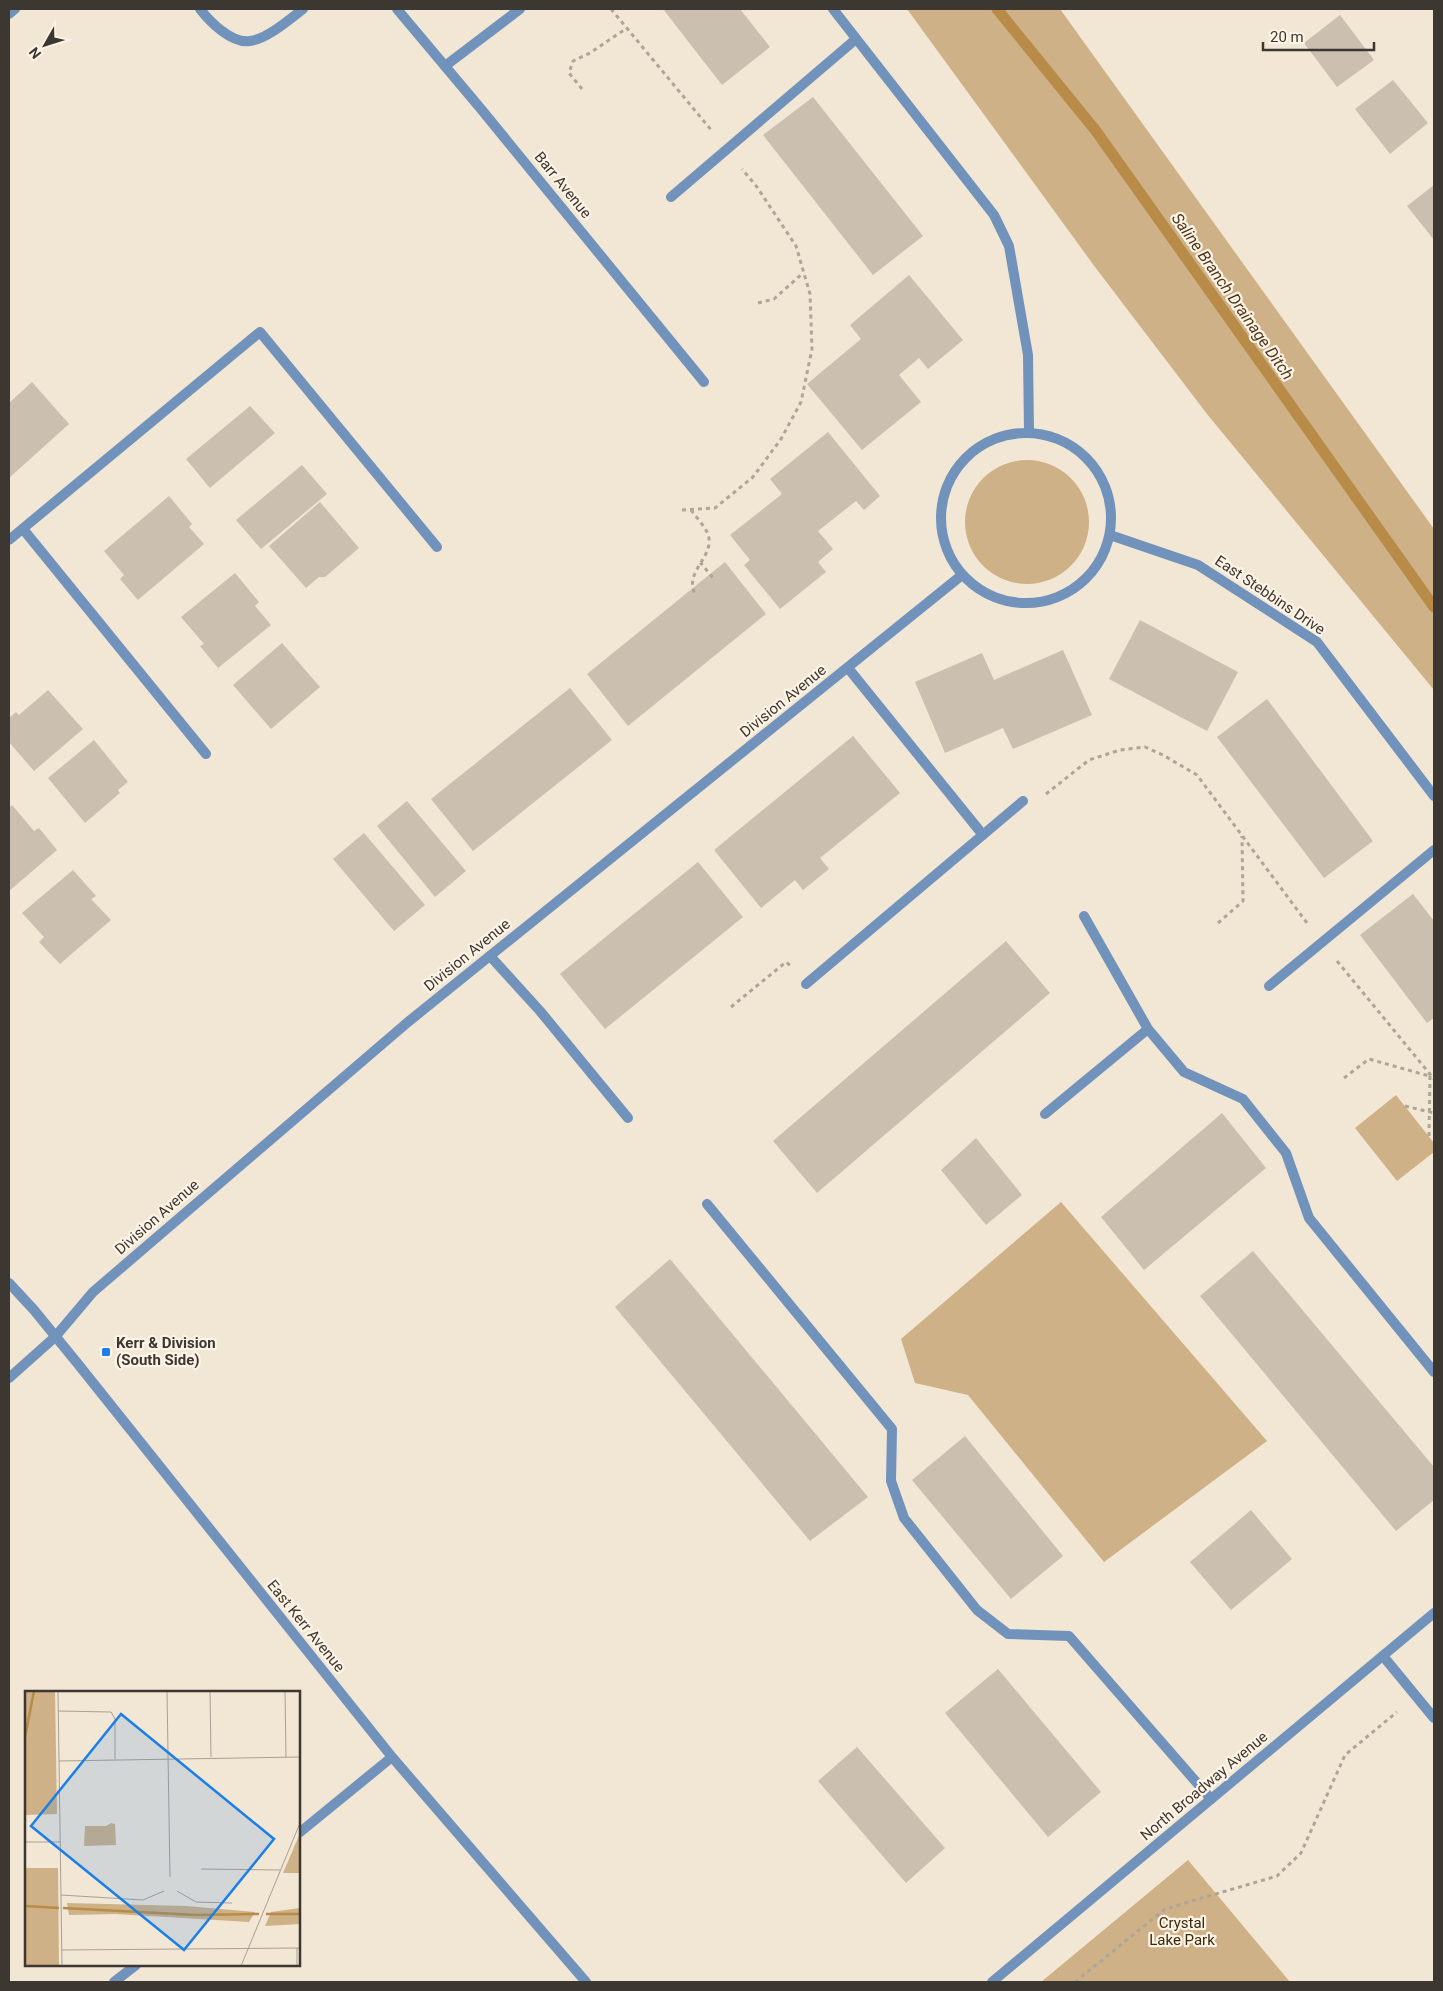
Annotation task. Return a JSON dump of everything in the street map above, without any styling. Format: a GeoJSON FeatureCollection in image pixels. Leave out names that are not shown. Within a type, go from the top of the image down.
{"type":"FeatureCollection","features":[{"type":"Feature","properties":{"kind":"street"},"geometry":{"type":"LineString","coordinates":[[9,14],[15,9]]}},
{"type":"Feature","properties":{"kind":"street"},"geometry":{"type":"LineString","coordinates":[[200,9],[210,23],[236,39],[250,41],[275,31],[303,9]]}},
{"type":"Feature","properties":{"kind":"street","name":"Barr Avenue"},"geometry":{"type":"LineString","coordinates":[[396,9],[704,382]]}},
{"type":"Feature","properties":{"kind":"street"},"geometry":{"type":"LineString","coordinates":[[444,66],[520,9]]}},
{"type":"Feature","properties":{"kind":"street"},"geometry":{"type":"LineString","coordinates":[[833,9],[994,215],[1009,246],[1028,354],[1029,432]]}},
{"type":"Feature","properties":{"kind":"street"},"geometry":{"type":"LineString","coordinates":[[671,197],[856,39]]}},
{"type":"Feature","properties":{"kind":"street"},"geometry":{"type":"LineString","coordinates":[[9,540],[260,332],[437,547]]}},
{"type":"Feature","properties":{"kind":"street"},"geometry":{"type":"LineString","coordinates":[[1029,432],[1058,439],[1083,454],[1101,477],[1111,506],[1110,535],[1100,560],[1084,581],[1061,596],[1035,603],[1009,602],[984,592],[962,576],[947,551],[940,523],[943,494],[955,469],[975,449],[1001,436],[1029,432]]}},
{"type":"Feature","properties":{"kind":"street"},"geometry":{"type":"LineString","coordinates":[[22,528],[206,754]]}},
{"type":"Feature","properties":{"kind":"street","name":"East Stebbins Drive"},"geometry":{"type":"LineString","coordinates":[[1110,535],[1198,565],[1317,642],[1434,796]]}},
{"type":"Feature","properties":{"kind":"street","name":"Division Avenue"},"geometry":{"type":"LineString","coordinates":[[9,1378],[55,1337],[93,1292],[408,1022],[962,576]]}},
{"type":"Feature","properties":{"kind":"street"},"geometry":{"type":"LineString","coordinates":[[848,668],[983,835]]}},
{"type":"Feature","properties":{"kind":"street"},"geometry":{"type":"LineString","coordinates":[[806,984],[1023,801]]}},
{"type":"Feature","properties":{"kind":"street"},"geometry":{"type":"LineString","coordinates":[[1269,986],[1434,850]]}},
{"type":"Feature","properties":{"kind":"street"},"geometry":{"type":"LineString","coordinates":[[1084,916],[1148,1028],[1184,1072],[1243,1098],[1286,1153],[1310,1218],[1434,1372]]}},
{"type":"Feature","properties":{"kind":"street"},"geometry":{"type":"LineString","coordinates":[[490,956],[540,1011],[628,1118]]}},
{"type":"Feature","properties":{"kind":"street"},"geometry":{"type":"LineString","coordinates":[[1045,1114],[1148,1028]]}},
{"type":"Feature","properties":{"kind":"street"},"geometry":{"type":"LineString","coordinates":[[707,1204],[892,1429],[891,1481],[904,1518],[977,1610],[1008,1634],[1069,1636],[1212,1799]]}},
{"type":"Feature","properties":{"kind":"street","name":"East Kerr Avenue"},"geometry":{"type":"LineString","coordinates":[[9,1283],[34,1310],[392,1757],[586,1982]]}},
{"type":"Feature","properties":{"kind":"street","name":"North Broadway Avenue"},"geometry":{"type":"LineString","coordinates":[[992,1982],[1434,1613]]}},
{"type":"Feature","properties":{"kind":"street"},"geometry":{"type":"LineString","coordinates":[[1383,1656],[1434,1718]]}},
{"type":"Feature","properties":{"kind":"street"},"geometry":{"type":"LineString","coordinates":[[300,1832],[392,1757]]}},
{"type":"Feature","properties":{"kind":"street"},"geometry":{"type":"LineString","coordinates":[[114,1982],[135,1966]]}},
{"type":"Feature","properties":{"kind":"path"},"geometry":{"type":"LineString","coordinates":[[611,9],[757,187],[796,246],[810,294],[812,349],[801,402],[781,439],[753,476],[715,508],[682,510]]}},
{"type":"Feature","properties":{"kind":"path"},"geometry":{"type":"LineString","coordinates":[[582,89],[569,73],[573,61],[590,53],[627,28]]}},
{"type":"Feature","properties":{"kind":"path"},"geometry":{"type":"LineString","coordinates":[[758,303],[774,299],[803,272]]}},
{"type":"Feature","properties":{"kind":"path"},"geometry":{"type":"LineString","coordinates":[[691,510],[707,532],[709,538],[706,555],[700,562],[693,579],[692,589],[695,594]]}},
{"type":"Feature","properties":{"kind":"path"},"geometry":{"type":"LineString","coordinates":[[700,562],[712,578]]}},
{"type":"Feature","properties":{"kind":"path"},"geometry":{"type":"LineString","coordinates":[[1023,801],[1037,802],[1089,760],[1120,750],[1145,747],[1197,775],[1322,943],[1434,1080]]}},
{"type":"Feature","properties":{"kind":"path"},"geometry":{"type":"LineString","coordinates":[[1218,923],[1243,902],[1242,835]]}},
{"type":"Feature","properties":{"kind":"path"},"geometry":{"type":"LineString","coordinates":[[731,1007],[786,962],[806,984]]}},
{"type":"Feature","properties":{"kind":"path"},"geometry":{"type":"LineString","coordinates":[[1344,1078],[1368,1059],[1430,1075]]}},
{"type":"Feature","properties":{"kind":"path"},"geometry":{"type":"LineString","coordinates":[[1429,1136],[1432,1113],[1430,1075]]}},
{"type":"Feature","properties":{"kind":"path"},"geometry":{"type":"LineString","coordinates":[[1405,1106],[1432,1113]]}},
{"type":"Feature","properties":{"kind":"path"},"geometry":{"type":"LineString","coordinates":[[1075,1982],[1165,1909],[1277,1876],[1301,1853],[1345,1755],[1392,1716]]}},
{"type":"Feature","properties":{"kind":"green space"},"geometry":{"type":"Polygon","coordinates":[[[907,9],[1060,9],[1434,529],[1434,690],[1207,414],[1095,267],[907,9]]]}},
{"type":"Feature","properties":{"kind":"green space"},"geometry":{"type":"Polygon","coordinates":[[[1027,460],[1051,465],[1071,478],[1084,498],[1089,522],[1084,546],[1071,566],[1051,579],[1027,584],[1003,579],[983,566],[970,546],[965,522],[970,498],[983,478],[1003,465],[1027,460]]]}},
{"type":"Feature","properties":{"kind":"green space"},"geometry":{"type":"Polygon","coordinates":[[[1396,1095],[1434,1143],[1434,1152],[1397,1181],[1355,1128],[1396,1095]]]}},
{"type":"Feature","properties":{"kind":"green space"},"geometry":{"type":"Polygon","coordinates":[[[1061,1202],[1267,1441],[1104,1562],[968,1395],[915,1383],[901,1339],[1061,1202]]]}},
{"type":"Feature","properties":{"kind":"green space","name":"Crystal Lake Park"},"geometry":{"type":"Polygon","coordinates":[[[1188,1860],[1290,1982],[1041,1982],[1188,1860]]]}},
{"type":"Feature","properties":{"kind":"building"},"geometry":{"type":"Polygon","coordinates":[[[663,9],[740,9],[770,47],[722,85],[663,9]]]}},
{"type":"Feature","properties":{"kind":"building"},"geometry":{"type":"Polygon","coordinates":[[[1340,15],[1374,60],[1337,87],[1304,43],[1340,15]]]}},
{"type":"Feature","properties":{"kind":"building"},"geometry":{"type":"Polygon","coordinates":[[[1393,80],[1428,123],[1390,154],[1355,109],[1393,80]]]}},
{"type":"Feature","properties":{"kind":"building"},"geometry":{"type":"Polygon","coordinates":[[[813,97],[923,236],[873,275],[763,135],[813,97]]]}},
{"type":"Feature","properties":{"kind":"building"},"geometry":{"type":"Polygon","coordinates":[[[1434,185],[1434,240],[1407,206],[1434,185]]]}},
{"type":"Feature","properties":{"kind":"building"},"geometry":{"type":"Polygon","coordinates":[[[909,275],[963,340],[928,369],[919,358],[899,375],[921,402],[862,450],[807,384],[861,339],[850,325],[909,275]]]}},
{"type":"Feature","properties":{"kind":"building"},"geometry":{"type":"Polygon","coordinates":[[[32,382],[69,424],[9,478],[9,403],[32,382]]]}},
{"type":"Feature","properties":{"kind":"building"},"geometry":{"type":"Polygon","coordinates":[[[250,406],[275,433],[210,488],[186,459],[250,406]]]}},
{"type":"Feature","properties":{"kind":"building"},"geometry":{"type":"Polygon","coordinates":[[[828,432],[880,496],[864,510],[856,501],[818,531],[833,549],[818,562],[826,572],[780,609],[744,565],[750,560],[730,535],[782,494],[770,479],[828,432]]]}},
{"type":"Feature","properties":{"kind":"building"},"geometry":{"type":"Polygon","coordinates":[[[302,465],[327,494],[261,549],[236,520],[302,465]]]}},
{"type":"Feature","properties":{"kind":"building"},"geometry":{"type":"Polygon","coordinates":[[[169,496],[192,524],[189,527],[204,544],[138,600],[120,579],[124,575],[104,551],[169,496]]]}},
{"type":"Feature","properties":{"kind":"building"},"geometry":{"type":"Polygon","coordinates":[[[320,502],[359,548],[325,577],[319,577],[306,588],[269,546],[320,502]]]}},
{"type":"Feature","properties":{"kind":"building"},"geometry":{"type":"Polygon","coordinates":[[[725,562],[766,614],[628,726],[587,674],[725,562]]]}},
{"type":"Feature","properties":{"kind":"building"},"geometry":{"type":"Polygon","coordinates":[[[235,573],[259,602],[255,606],[271,625],[218,668],[200,646],[204,644],[181,617],[235,573]]]}},
{"type":"Feature","properties":{"kind":"building"},"geometry":{"type":"Polygon","coordinates":[[[1140,620],[1238,672],[1207,731],[1109,679],[1140,620]]]}},
{"type":"Feature","properties":{"kind":"building"},"geometry":{"type":"Polygon","coordinates":[[[282,643],[320,687],[271,729],[233,685],[282,643]]]}},
{"type":"Feature","properties":{"kind":"building"},"geometry":{"type":"Polygon","coordinates":[[[1063,650],[1092,715],[1013,749],[1003,728],[945,753],[915,682],[982,653],[994,680],[1063,650]]]}},
{"type":"Feature","properties":{"kind":"building"},"geometry":{"type":"Polygon","coordinates":[[[570,688],[612,740],[473,851],[431,799],[570,688]]]}},
{"type":"Feature","properties":{"kind":"building"},"geometry":{"type":"Polygon","coordinates":[[[48,690],[83,729],[34,771],[9,742],[9,718],[16,712],[19,715],[48,690]]]}},
{"type":"Feature","properties":{"kind":"building"},"geometry":{"type":"Polygon","coordinates":[[[1267,699],[1373,841],[1324,878],[1217,737],[1267,699]]]}},
{"type":"Feature","properties":{"kind":"building"},"geometry":{"type":"Polygon","coordinates":[[[853,736],[900,793],[820,858],[829,869],[803,890],[795,880],[761,908],[714,850],[853,736]]]}},
{"type":"Feature","properties":{"kind":"building"},"geometry":{"type":"Polygon","coordinates":[[[94,740],[128,782],[118,790],[120,793],[85,823],[48,778],[94,740]]]}},
{"type":"Feature","properties":{"kind":"building"},"geometry":{"type":"Polygon","coordinates":[[[407,801],[466,871],[435,897],[377,826],[407,801]]]}},
{"type":"Feature","properties":{"kind":"building"},"geometry":{"type":"Polygon","coordinates":[[[12,805],[34,831],[39,828],[57,850],[9,891],[9,808],[12,805]]]}},
{"type":"Feature","properties":{"kind":"building"},"geometry":{"type":"Polygon","coordinates":[[[364,833],[425,905],[394,931],[333,859],[364,833]]]}},
{"type":"Feature","properties":{"kind":"building"},"geometry":{"type":"Polygon","coordinates":[[[698,862],[743,917],[605,1029],[560,974],[698,862]]]}},
{"type":"Feature","properties":{"kind":"building"},"geometry":{"type":"Polygon","coordinates":[[[73,870],[96,896],[91,899],[111,920],[60,964],[39,942],[44,937],[22,913],[73,870]]]}},
{"type":"Feature","properties":{"kind":"building"},"geometry":{"type":"Polygon","coordinates":[[[1413,894],[1434,921],[1434,1018],[1427,1023],[1360,935],[1413,894]]]}},
{"type":"Feature","properties":{"kind":"building"},"geometry":{"type":"Polygon","coordinates":[[[1006,941],[1050,993],[817,1193],[773,1141],[1006,941]]]}},
{"type":"Feature","properties":{"kind":"building"},"geometry":{"type":"Polygon","coordinates":[[[1222,1113],[1266,1168],[1144,1270],[1101,1217],[1222,1113]]]}},
{"type":"Feature","properties":{"kind":"building"},"geometry":{"type":"Polygon","coordinates":[[[976,1138],[1022,1195],[986,1225],[941,1170],[976,1138]]]}},
{"type":"Feature","properties":{"kind":"building"},"geometry":{"type":"Polygon","coordinates":[[[1253,1251],[1434,1467],[1434,1500],[1396,1531],[1200,1296],[1253,1251]]]}},
{"type":"Feature","properties":{"kind":"building"},"geometry":{"type":"Polygon","coordinates":[[[670,1259],[868,1497],[810,1541],[615,1307],[670,1259]]]}},
{"type":"Feature","properties":{"kind":"building"},"geometry":{"type":"Polygon","coordinates":[[[965,1436],[1063,1556],[1011,1599],[912,1480],[965,1436]]]}},
{"type":"Feature","properties":{"kind":"building"},"geometry":{"type":"Polygon","coordinates":[[[1251,1510],[1292,1559],[1231,1610],[1190,1562],[1251,1510]]]}},
{"type":"Feature","properties":{"kind":"building"},"geometry":{"type":"Polygon","coordinates":[[[998,1669],[1101,1792],[1048,1837],[945,1713],[998,1669]]]}},
{"type":"Feature","properties":{"kind":"building"},"geometry":{"type":"Polygon","coordinates":[[[857,1747],[945,1848],[906,1883],[818,1781],[857,1747]]]}},
{"type":"Feature","properties":{"kind":"waterway","name":"Saline Branch Drainage Ditch"},"geometry":{"type":"LineString","coordinates":[[997,9],[1096,131],[1434,607]]}},
{"type":"Feature","properties":{"kind":"place","name":"Kerr & Division (South Side)"},"geometry":{"type":"Point","coordinates":[106,1352]}}]}
